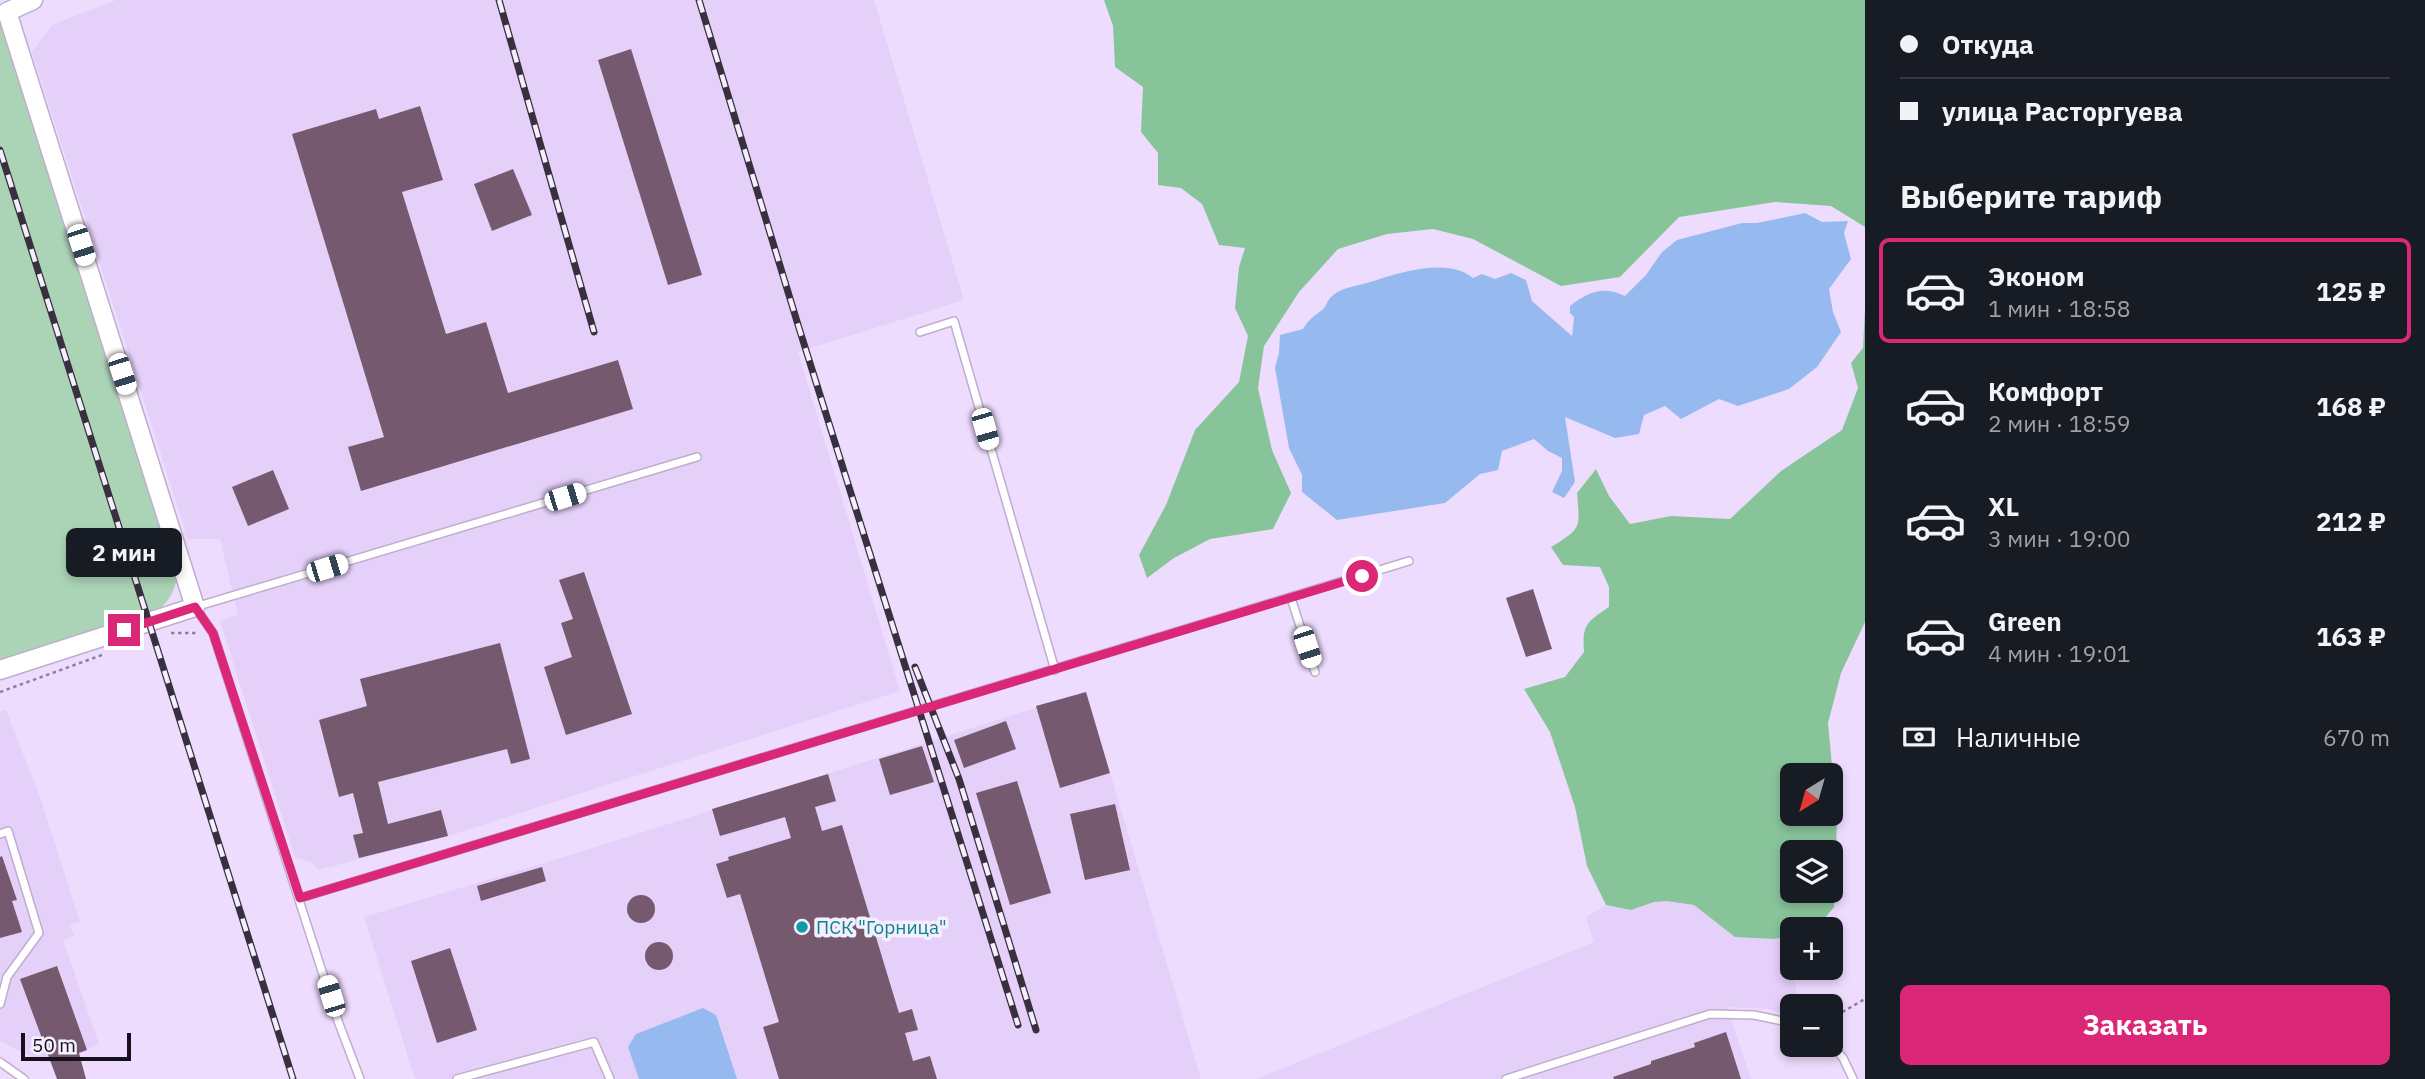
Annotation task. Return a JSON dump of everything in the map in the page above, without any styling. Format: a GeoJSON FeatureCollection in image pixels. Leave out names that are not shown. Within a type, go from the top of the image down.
{"type":"FeatureCollection","features":[{"type":"Feature","properties":{"kind":"street"},"geometry":{"type":"LineString","coordinates":[[0,670],[195,607],[5,6],[33,0]]}},
{"type":"Feature","properties":{"kind":"lane"},"geometry":{"type":"LineString","coordinates":[[920,332],[954,321],[1055,670]]}},
{"type":"Feature","properties":{"kind":"lane"},"geometry":{"type":"LineString","coordinates":[[360,1079],[338,1021],[213,633],[195,607],[697,457]]}},
{"type":"Feature","properties":{"kind":"lane"},"geometry":{"type":"LineString","coordinates":[[300,898],[1409,561]]}},
{"type":"Feature","properties":{"kind":"lane"},"geometry":{"type":"LineString","coordinates":[[1291,597],[1315,672]]}},
{"type":"Feature","properties":{"kind":"lane"},"geometry":{"type":"LineString","coordinates":[[0,834],[8,831],[39,933],[7,976],[0,1004]]}},
{"type":"Feature","properties":{"kind":"lane"},"geometry":{"type":"LineString","coordinates":[[1506,1079],[1710,1014],[1754,1015],[1780,1020]]}},
{"type":"Feature","properties":{"kind":"lane"},"geometry":{"type":"LineString","coordinates":[[457,1079],[594,1042],[610,1079]]}},
{"type":"Feature","properties":{"kind":"lane"},"geometry":{"type":"LineString","coordinates":[[1842,1057],[1853,1079]]}},
{"type":"Feature","properties":{"kind":"lane"},"geometry":{"type":"LineString","coordinates":[[0,1062],[24,1079]]}},
{"type":"Feature","properties":{"kind":"path"},"geometry":{"type":"LineString","coordinates":[[172,633],[213,633]]}},
{"type":"Feature","properties":{"kind":"path"},"geometry":{"type":"LineString","coordinates":[[0,692],[99,657],[109,650]]}},
{"type":"Feature","properties":{"kind":"path"},"geometry":{"type":"LineString","coordinates":[[1843,1011],[1865,999]]}},
{"type":"Feature","properties":{"kind":"shaded area"},"geometry":{"type":"Polygon","coordinates":[[[116,0],[874,0],[964,300],[798,352],[900,691],[448,836],[318,870],[311,862],[295,857],[220,621],[238,615],[220,539],[188,539],[32,52],[52,25],[116,0]]]}},
{"type":"Feature","properties":{"kind":"shaded area"},"geometry":{"type":"Polygon","coordinates":[[[1086,692],[1201,1079],[415,1079],[364,917],[1086,692]]]}},
{"type":"Feature","properties":{"kind":"shaded area"},"geometry":{"type":"Polygon","coordinates":[[[6,710],[40,797],[80,922],[70,925],[74,936],[63,940],[99,1044],[51,1063],[42,1062],[0,1041],[0,712],[6,710]]]}},
{"type":"Feature","properties":{"kind":"shaded area"},"geometry":{"type":"Polygon","coordinates":[[[1654,902],[1694,905],[1735,937],[1780,938],[1780,980],[1794,980],[1797,994],[1780,994],[1780,1012],[1727,1007],[1751,1079],[1256,1079],[1594,942],[1586,917],[1606,905],[1631,910],[1654,902]]]}},
{"type":"Feature","properties":{"kind":"green space"},"geometry":{"type":"Polygon","coordinates":[[[1104,0],[1865,0],[1865,227],[1831,206],[1775,202],[1679,217],[1620,277],[1561,286],[1473,239],[1433,229],[1387,234],[1338,249],[1299,292],[1264,346],[1258,388],[1272,450],[1291,493],[1273,529],[1210,539],[1174,558],[1147,578],[1139,555],[1166,505],[1195,430],[1239,382],[1248,336],[1235,308],[1239,267],[1245,248],[1219,245],[1202,204],[1181,188],[1158,185],[1158,153],[1141,132],[1143,87],[1115,67],[1113,26],[1104,0]]]}},
{"type":"Feature","properties":{"kind":"green space"},"geometry":{"type":"Polygon","coordinates":[[[0,18],[177,578],[169,598],[154,612],[0,661],[0,18]]]}},
{"type":"Feature","properties":{"kind":"green space"},"geometry":{"type":"Polygon","coordinates":[[[1865,308],[1865,622],[1841,673],[1828,723],[1832,763],[1780,763],[1780,826],[1837,826],[1836,840],[1780,840],[1780,903],[1834,903],[1834,907],[1826,917],[1780,917],[1780,938],[1773,939],[1735,937],[1694,905],[1654,902],[1631,910],[1606,905],[1587,866],[1575,807],[1550,732],[1524,689],[1565,677],[1584,652],[1585,629],[1596,616],[1609,607],[1609,587],[1600,567],[1563,565],[1551,547],[1577,526],[1577,493],[1596,469],[1609,496],[1630,524],[1671,516],[1730,519],[1781,471],[1842,430],[1858,388],[1851,363],[1863,348],[1865,308]]]}},
{"type":"Feature","properties":{"kind":"water"},"geometry":{"type":"Polygon","coordinates":[[[1805,213],[1822,222],[1848,221],[1844,233],[1851,259],[1829,289],[1833,312],[1841,332],[1817,367],[1789,389],[1738,406],[1719,399],[1681,419],[1665,406],[1644,415],[1639,434],[1615,438],[1565,417],[1575,482],[1564,498],[1552,492],[1562,471],[1562,458],[1534,439],[1502,451],[1498,470],[1480,474],[1445,503],[1337,520],[1302,492],[1302,475],[1289,448],[1275,368],[1280,335],[1303,329],[1338,291],[1421,269],[1449,268],[1473,278],[1482,274],[1495,279],[1511,273],[1526,280],[1532,301],[1572,336],[1574,317],[1570,313],[1570,306],[1597,292],[1610,291],[1625,296],[1646,275],[1662,252],[1677,240],[1742,223],[1757,223],[1805,213]]]}},
{"type":"Feature","properties":{"kind":"water"},"geometry":{"type":"Polygon","coordinates":[[[703,1008],[716,1015],[737,1079],[639,1079],[628,1047],[636,1034],[703,1008]]]}},
{"type":"Feature","properties":{"kind":"building"},"geometry":{"type":"Polygon","coordinates":[[[631,49],[702,275],[668,285],[598,60],[631,49]]]}},
{"type":"Feature","properties":{"kind":"building"},"geometry":{"type":"Polygon","coordinates":[[[420,106],[443,180],[402,192],[446,334],[486,322],[508,393],[618,360],[633,409],[361,491],[348,447],[384,437],[292,134],[376,109],[379,119],[420,106]]]}},
{"type":"Feature","properties":{"kind":"building"},"geometry":{"type":"Polygon","coordinates":[[[513,169],[532,215],[492,231],[474,184],[513,169]]]}},
{"type":"Feature","properties":{"kind":"building"},"geometry":{"type":"Polygon","coordinates":[[[273,470],[289,509],[248,526],[232,487],[273,470]]]}},
{"type":"Feature","properties":{"kind":"building"},"geometry":{"type":"Polygon","coordinates":[[[584,572],[632,714],[566,735],[544,667],[572,657],[561,623],[573,619],[559,580],[584,572]]]}},
{"type":"Feature","properties":{"kind":"building"},"geometry":{"type":"Polygon","coordinates":[[[1533,589],[1552,649],[1526,657],[1506,598],[1533,589]]]}},
{"type":"Feature","properties":{"kind":"building"},"geometry":{"type":"Polygon","coordinates":[[[500,643],[530,759],[511,764],[507,749],[378,782],[388,824],[441,810],[448,836],[359,858],[353,835],[363,833],[353,793],[339,797],[319,720],[367,706],[360,679],[500,643]]]}},
{"type":"Feature","properties":{"kind":"building"},"geometry":{"type":"Polygon","coordinates":[[[1086,692],[1110,773],[1060,788],[1036,706],[1086,692]]]}},
{"type":"Feature","properties":{"kind":"building"},"geometry":{"type":"Polygon","coordinates":[[[1006,721],[1016,749],[964,768],[954,740],[1006,721]]]}},
{"type":"Feature","properties":{"kind":"building"},"geometry":{"type":"Polygon","coordinates":[[[922,746],[934,782],[890,795],[879,759],[922,746]]]}},
{"type":"Feature","properties":{"kind":"building","name":"ПСК \"Горница\""},"geometry":{"type":"Polygon","coordinates":[[[828,774],[836,801],[815,807],[822,831],[842,825],[899,1013],[912,1009],[918,1030],[905,1033],[913,1061],[930,1056],[937,1079],[779,1079],[763,1027],[779,1022],[740,894],[727,898],[716,864],[729,860],[728,857],[791,838],[785,817],[720,836],[712,809],[828,774]]]}},
{"type":"Feature","properties":{"kind":"building"},"geometry":{"type":"Polygon","coordinates":[[[1017,781],[1051,893],[1010,905],[976,793],[1017,781]]]}},
{"type":"Feature","properties":{"kind":"building"},"geometry":{"type":"Polygon","coordinates":[[[1115,804],[1130,870],[1085,880],[1070,814],[1115,804]]]}},
{"type":"Feature","properties":{"kind":"building"},"geometry":{"type":"Polygon","coordinates":[[[2,856],[17,900],[12,901],[22,932],[0,938],[0,857],[2,856]]]}},
{"type":"Feature","properties":{"kind":"building"},"geometry":{"type":"Polygon","coordinates":[[[542,867],[546,881],[481,901],[477,886],[542,867]]]}},
{"type":"Feature","properties":{"kind":"building"},"geometry":{"type":"Polygon","coordinates":[[[641,895],[651,899],[655,909],[651,919],[641,923],[631,919],[627,909],[631,899],[641,895]]]}},
{"type":"Feature","properties":{"kind":"building"},"geometry":{"type":"Polygon","coordinates":[[[659,942],[669,946],[673,956],[669,966],[659,970],[649,966],[645,956],[649,946],[659,942]]]}},
{"type":"Feature","properties":{"kind":"building"},"geometry":{"type":"Polygon","coordinates":[[[450,948],[477,1030],[437,1043],[411,961],[450,948]]]}},
{"type":"Feature","properties":{"kind":"building"},"geometry":{"type":"Polygon","coordinates":[[[57,966],[87,1050],[79,1053],[86,1079],[57,1079],[20,979],[57,966]]]}},
{"type":"Feature","properties":{"kind":"building"},"geometry":{"type":"Polygon","coordinates":[[[1726,1032],[1741,1079],[1613,1077],[1695,1047],[1694,1043],[1726,1032]]]}},
{"type":"Feature","properties":{"kind":"railway"},"geometry":{"type":"LineString","coordinates":[[499,0],[594,332]]}},
{"type":"Feature","properties":{"kind":"railway"},"geometry":{"type":"LineString","coordinates":[[699,0],[1018,1025]]}},
{"type":"Feature","properties":{"kind":"railway"},"geometry":{"type":"LineString","coordinates":[[0,150],[293,1079]]}},
{"type":"Feature","properties":{"kind":"railway"},"geometry":{"type":"LineString","coordinates":[[915,667],[959,779],[1036,1030]]}},
{"type":"Feature","properties":{"kind":"place","name":"ПСК \"Горница\""},"geometry":{"type":"Point","coordinates":[802,927]}},
{"type":"Feature","properties":{"kind":"route"},"geometry":{"type":"LineString","coordinates":[[124,630],[195,607],[213,633],[300,898],[1362,576]]}}]}
